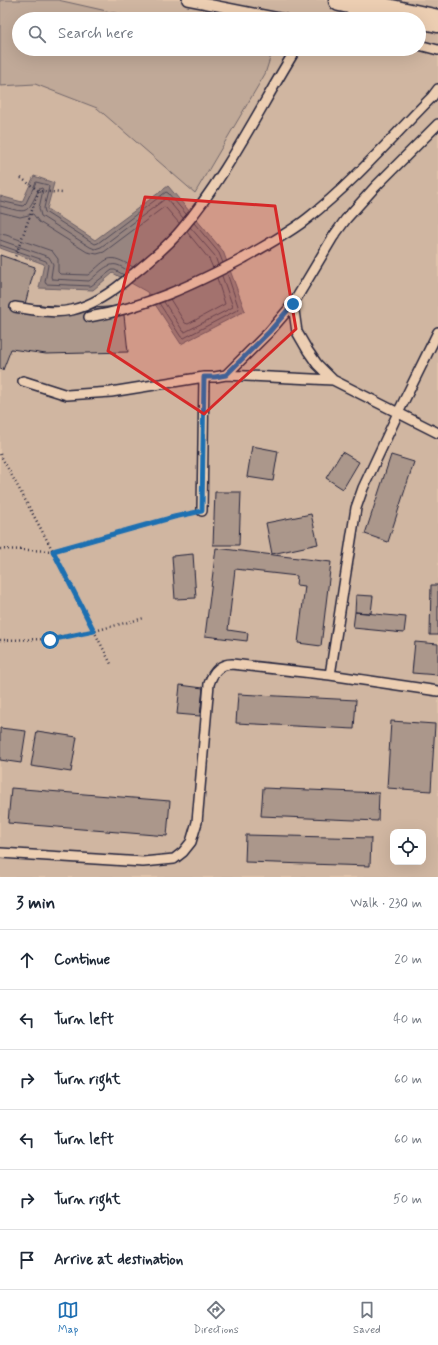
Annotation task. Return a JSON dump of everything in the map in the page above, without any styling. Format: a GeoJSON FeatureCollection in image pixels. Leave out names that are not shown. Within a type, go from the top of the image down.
{"type":"FeatureCollection","features":[{"type":"Feature","properties":{"kind":"main road"},"geometry":{"type":"LineString","coordinates":[[340,0],[393,12]]}},
{"type":"Feature","properties":{"kind":"main road"},"geometry":{"type":"LineString","coordinates":[[426,19],[438,22]]}},
{"type":"Feature","properties":{"kind":"lane"},"geometry":{"type":"LineString","coordinates":[[187,0],[248,12]]}},
{"type":"Feature","properties":{"kind":"lane"},"geometry":{"type":"LineString","coordinates":[[426,47],[438,50]]}},
{"type":"Feature","properties":{"kind":"lane"},"geometry":{"type":"LineString","coordinates":[[15,307],[41,312],[73,310],[116,289],[146,264],[180,232],[213,189],[292,56]]}},
{"type":"Feature","properties":{"kind":"lane"},"geometry":{"type":"LineString","coordinates":[[89,317],[111,314],[146,304],[228,266],[283,236],[309,218],[345,187],[438,89]]}},
{"type":"Feature","properties":{"kind":"lane"},"geometry":{"type":"LineString","coordinates":[[226,375],[269,332],[293,304],[333,237],[346,219],[438,124]]}},
{"type":"Feature","properties":{"kind":"lane"},"geometry":{"type":"LineString","coordinates":[[293,304],[297,332],[317,364],[333,380],[438,433]]}},
{"type":"Feature","properties":{"kind":"lane"},"geometry":{"type":"LineString","coordinates":[[330,675],[356,508],[363,488],[438,332]]}},
{"type":"Feature","properties":{"kind":"lane"},"geometry":{"type":"LineString","coordinates":[[23,381],[67,395],[111,392],[204,377],[226,375],[333,380]]}},
{"type":"Feature","properties":{"kind":"lane"},"geometry":{"type":"LineString","coordinates":[[202,511],[204,377]]}},
{"type":"Feature","properties":{"kind":"lane"},"geometry":{"type":"LineString","coordinates":[[0,853],[143,862],[174,859],[183,852],[191,842],[197,822],[208,692],[212,676],[220,666],[232,664],[330,675],[438,690]]}},
{"type":"Feature","properties":{"kind":"path"},"geometry":{"type":"LineString","coordinates":[[21,178],[39,191],[63,193]]}},
{"type":"Feature","properties":{"kind":"path"},"geometry":{"type":"LineString","coordinates":[[14,260],[39,191]]}},
{"type":"Feature","properties":{"kind":"path"},"geometry":{"type":"LineString","coordinates":[[0,454],[53,551],[112,666]]}},
{"type":"Feature","properties":{"kind":"path"},"geometry":{"type":"LineString","coordinates":[[0,549],[53,551],[174,517],[202,511]]}},
{"type":"Feature","properties":{"kind":"path"},"geometry":{"type":"LineString","coordinates":[[0,640],[50,640],[94,631],[144,618]]}},
{"type":"Feature","properties":{"kind":"highlighted area"},"geometry":{"type":"Polygon","coordinates":[[[145,197],[275,206],[296,329],[204,414],[108,351],[145,197]]]}},
{"type":"Feature","properties":{"kind":"shaded area"},"geometry":{"type":"Polygon","coordinates":[[[0,0],[438,0],[438,877],[0,877],[0,0]]]}},
{"type":"Feature","properties":{"kind":"shaded area"},"geometry":{"type":"Polygon","coordinates":[[[0,0],[58,0],[111,12],[12,12],[12,56],[271,56],[265,74],[195,193],[97,108],[35,84],[0,86],[0,0]]]}},
{"type":"Feature","properties":{"kind":"water"},"geometry":{"type":"Polygon","coordinates":[[[34,176],[54,183],[47,209],[95,240],[168,186],[223,251],[245,311],[181,344],[147,292],[113,273],[93,290],[39,288],[44,264],[0,248],[0,196],[22,202],[34,176]]]}},
{"type":"Feature","properties":{"kind":"building"},"geometry":{"type":"Polygon","coordinates":[[[0,255],[35,267],[25,304],[76,309],[123,306],[128,352],[46,354],[11,349],[3,370],[0,369],[0,255]]]}},
{"type":"Feature","properties":{"kind":"building"},"geometry":{"type":"Polygon","coordinates":[[[252,446],[278,451],[273,481],[247,477],[252,446]]]}},
{"type":"Feature","properties":{"kind":"building"},"geometry":{"type":"Polygon","coordinates":[[[342,452],[359,462],[343,489],[326,478],[342,452]]]}},
{"type":"Feature","properties":{"kind":"building"},"geometry":{"type":"Polygon","coordinates":[[[391,455],[414,462],[388,542],[365,534],[391,455]]]}},
{"type":"Feature","properties":{"kind":"building"},"geometry":{"type":"Polygon","coordinates":[[[215,492],[241,492],[239,545],[213,545],[215,492]]]}},
{"type":"Feature","properties":{"kind":"building"},"geometry":{"type":"Polygon","coordinates":[[[311,514],[318,544],[272,554],[266,523],[311,514]]]}},
{"type":"Feature","properties":{"kind":"building"},"geometry":{"type":"Polygon","coordinates":[[[216,548],[331,562],[321,646],[298,643],[305,586],[296,585],[297,576],[235,569],[228,630],[248,633],[247,641],[205,636],[216,548]]]}},
{"type":"Feature","properties":{"kind":"building"},"geometry":{"type":"Polygon","coordinates":[[[193,554],[196,598],[175,599],[172,556],[193,554]]]}},
{"type":"Feature","properties":{"kind":"building"},"geometry":{"type":"Polygon","coordinates":[[[431,585],[438,585],[438,635],[430,635],[431,585]]]}},
{"type":"Feature","properties":{"kind":"building"},"geometry":{"type":"Polygon","coordinates":[[[356,595],[373,596],[371,613],[355,612],[356,595]]]}},
{"type":"Feature","properties":{"kind":"building"},"geometry":{"type":"Polygon","coordinates":[[[355,612],[406,617],[404,633],[353,628],[355,612]]]}},
{"type":"Feature","properties":{"kind":"building"},"geometry":{"type":"Polygon","coordinates":[[[415,642],[438,644],[438,675],[412,673],[415,642]]]}},
{"type":"Feature","properties":{"kind":"building"},"geometry":{"type":"Polygon","coordinates":[[[180,685],[203,688],[200,716],[177,714],[180,685]]]}},
{"type":"Feature","properties":{"kind":"building"},"geometry":{"type":"Polygon","coordinates":[[[238,694],[356,700],[354,729],[236,723],[238,694]]]}},
{"type":"Feature","properties":{"kind":"building"},"geometry":{"type":"Polygon","coordinates":[[[391,721],[435,724],[431,791],[387,788],[391,721]]]}},
{"type":"Feature","properties":{"kind":"building"},"geometry":{"type":"Polygon","coordinates":[[[0,728],[26,731],[21,763],[0,760],[0,728]]]}},
{"type":"Feature","properties":{"kind":"building"},"geometry":{"type":"Polygon","coordinates":[[[37,731],[77,737],[71,772],[31,766],[37,731]]]}},
{"type":"Feature","properties":{"kind":"building"},"geometry":{"type":"Polygon","coordinates":[[[11,788],[170,801],[167,836],[8,823],[11,788]]]}},
{"type":"Feature","properties":{"kind":"building"},"geometry":{"type":"Polygon","coordinates":[[[263,788],[379,793],[378,821],[261,816],[263,788]]]}},
{"type":"Feature","properties":{"kind":"building"},"geometry":{"type":"Polygon","coordinates":[[[246,835],[371,838],[370,866],[245,862],[246,835]]]}},
{"type":"Feature","properties":{"kind":"route"},"geometry":{"type":"LineString","coordinates":[[50,640],[94,631],[53,551],[174,517],[202,511],[204,377],[226,375],[269,332],[293,304]]}}]}
